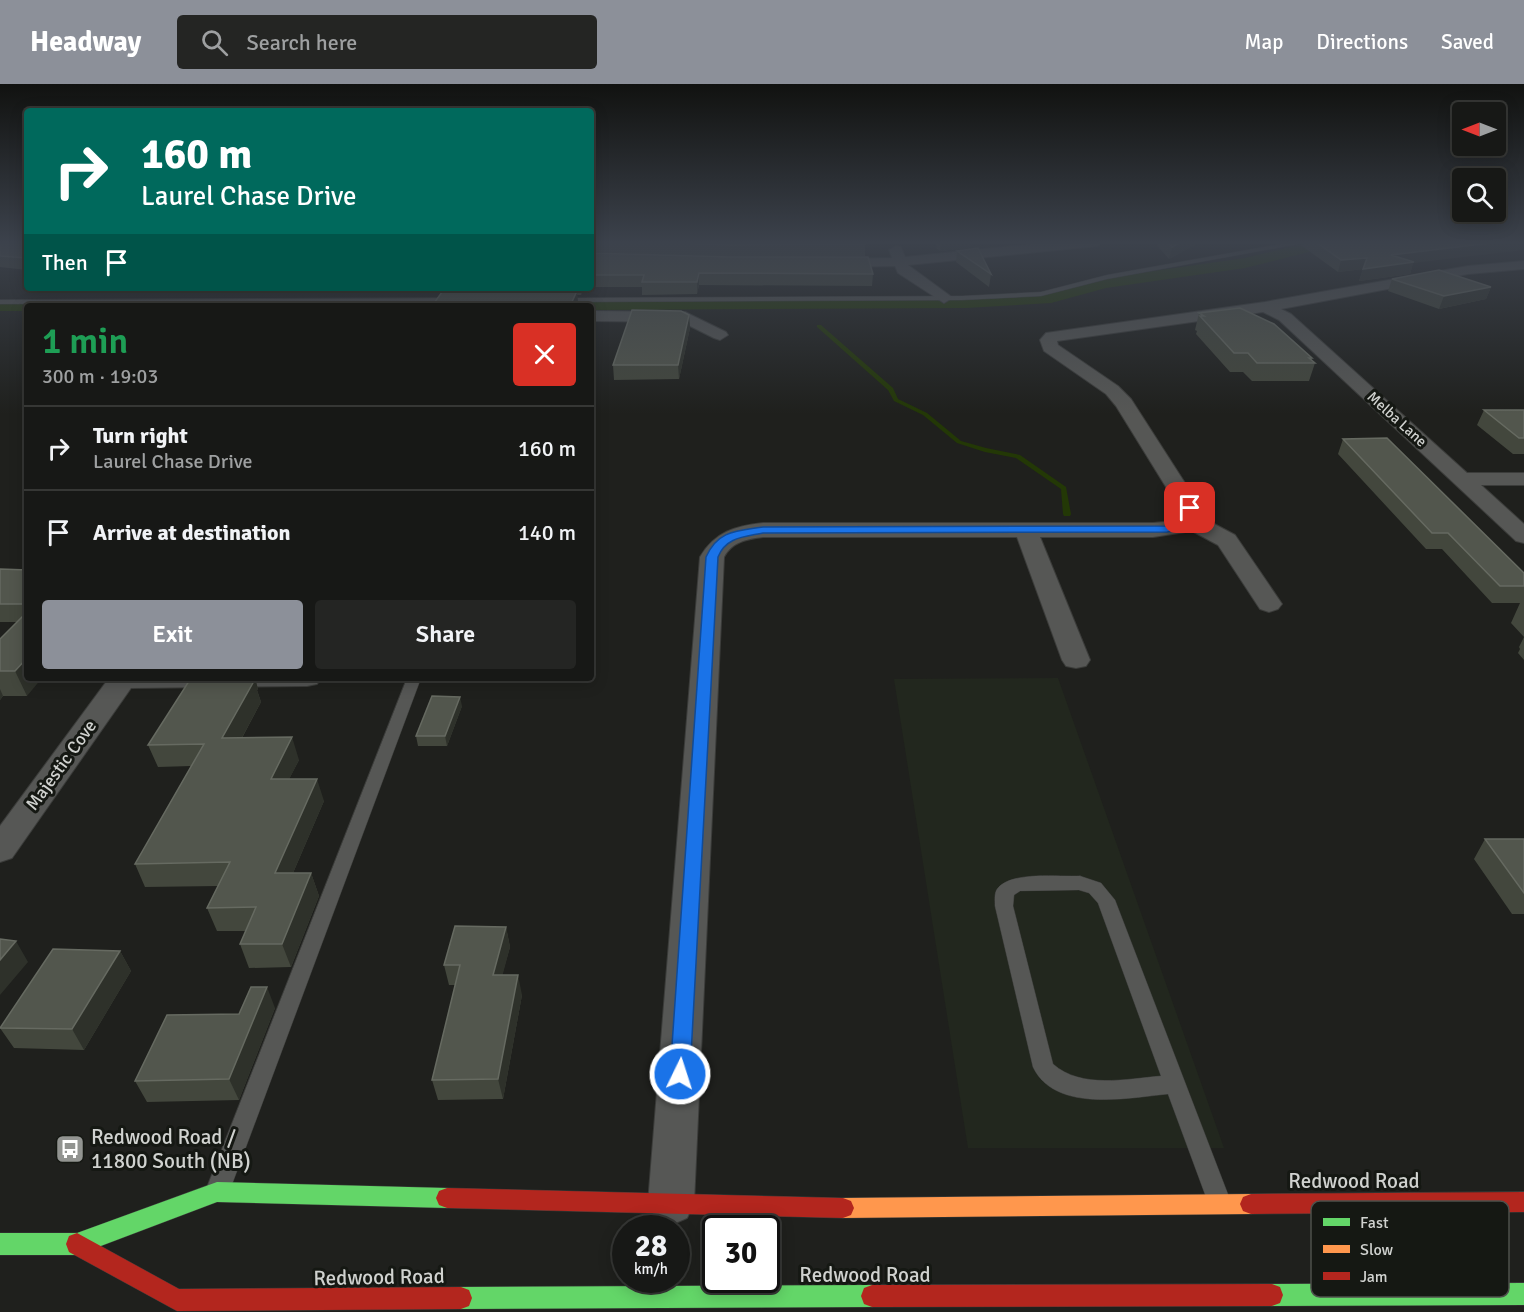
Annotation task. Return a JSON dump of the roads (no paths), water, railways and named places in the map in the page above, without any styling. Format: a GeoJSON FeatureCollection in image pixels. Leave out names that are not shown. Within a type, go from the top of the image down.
{"type":"FeatureCollection","features":[{"type":"Feature","properties":{"kind":"main road","name":"Redwood Road"},"geometry":{"type":"LineString","coordinates":[[0,1244],[77,1244],[217,1192],[802,1208],[1311,1203]]}},
{"type":"Feature","properties":{"kind":"main road","name":"Redwood Road"},"geometry":{"type":"LineString","coordinates":[[1509,1202],[1524,1202]]}},
{"type":"Feature","properties":{"kind":"main road","name":"Redwood Road"},"geometry":{"type":"LineString","coordinates":[[77,1244],[177,1300],[1311,1294]]}},
{"type":"Feature","properties":{"kind":"main road","name":"Redwood Road"},"geometry":{"type":"LineString","coordinates":[[1509,1294],[1524,1294]]}},
{"type":"Feature","properties":{"kind":"street"},"geometry":{"type":"LineString","coordinates":[[671,1203],[712,557],[717,546],[729,536],[763,530],[1026,531],[1153,530],[1182,527],[1190,521],[1193,515],[1190,508],[1119,396],[1050,347],[1048,339],[1060,334],[1307,299]]}},
{"type":"Feature","properties":{"kind":"street","name":"Melba Lane"},"geometry":{"type":"LineString","coordinates":[[1265,307],[1285,317],[1524,536]]}},
{"type":"Feature","properties":{"kind":"street"},"geometry":{"type":"LineString","coordinates":[[594,316],[685,317],[720,335]]}},
{"type":"Feature","properties":{"kind":"street"},"geometry":{"type":"LineString","coordinates":[[1462,479],[1524,479]]}},
{"type":"Feature","properties":{"kind":"street"},"geometry":{"type":"LineString","coordinates":[[1190,521],[1227,540],[1269,604]]}},
{"type":"Feature","properties":{"kind":"street"},"geometry":{"type":"LineString","coordinates":[[1026,531],[1076,660]]}},
{"type":"Feature","properties":{"kind":"street","name":"Majestic Cove"},"geometry":{"type":"LineString","coordinates":[[4,838],[122,681]]}},
{"type":"Feature","properties":{"kind":"lane"},"geometry":{"type":"LineString","coordinates":[[552,300],[688,299]]}},
{"type":"Feature","properties":{"kind":"lane"},"geometry":{"type":"LineString","coordinates":[[0,302],[468,300]]}},
{"type":"Feature","properties":{"kind":"lane"},"geometry":{"type":"LineString","coordinates":[[217,1192],[413,681]]}},
{"type":"Feature","properties":{"kind":"lane"},"geometry":{"type":"LineString","coordinates":[[1174,1084],[1091,1090],[1064,1083],[1047,1072],[1039,1054],[1004,906],[1005,892],[1016,884],[1080,883],[1095,888],[1106,900],[1114,916],[1174,1084],[1195,1133],[1219,1203]]}},
{"type":"Feature","properties":{"kind":"waterway"},"geometry":{"type":"LineString","coordinates":[[594,305],[966,303],[1029,299]]}},
{"type":"Feature","properties":{"kind":"waterway"},"geometry":{"type":"LineString","coordinates":[[0,306],[24,306]]}},
{"type":"Feature","properties":{"kind":"waterway"},"geometry":{"type":"LineString","coordinates":[[819,326],[891,389],[896,400],[925,414],[959,442],[1018,456],[1064,488],[1067,514]]}},
{"type":"Feature","properties":{"kind":"place","name":"Redwood Road / 11800 South (NB)"},"geometry":{"type":"Point","coordinates":[70,1149]}}]}
